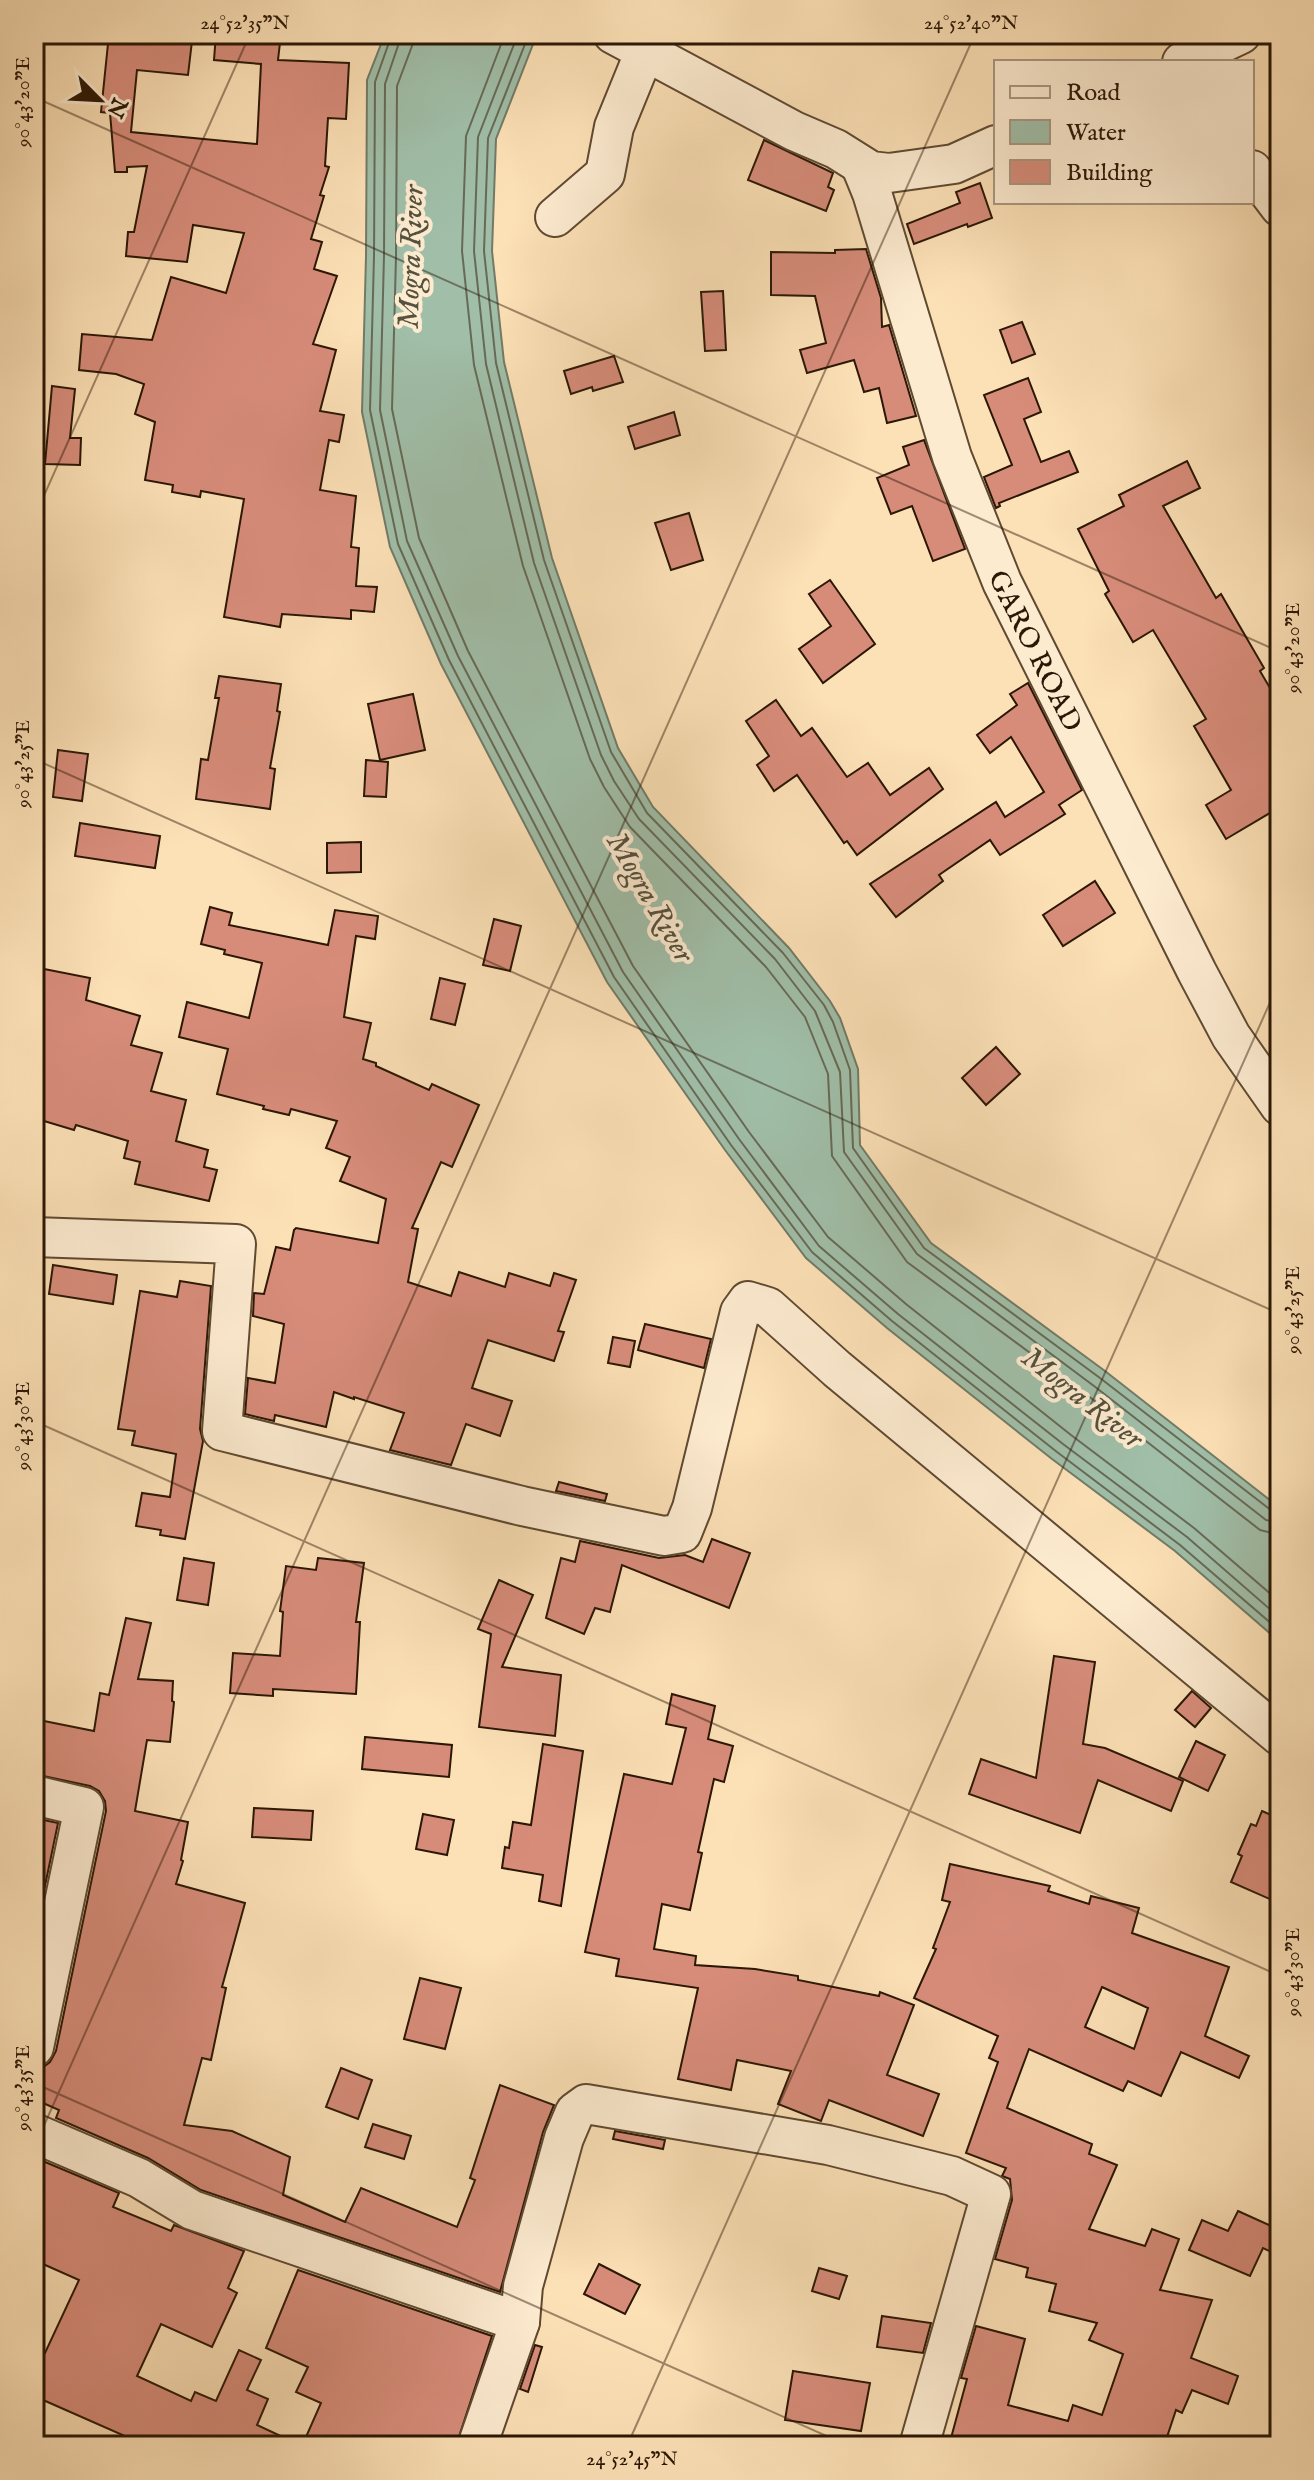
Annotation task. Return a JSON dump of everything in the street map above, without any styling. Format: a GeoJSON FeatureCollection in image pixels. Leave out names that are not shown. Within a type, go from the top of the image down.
{"type":"FeatureCollection","features":[{"type":"Feature","properties":{"kind":"street"},"geometry":{"type":"LineString","coordinates":[[1186,60],[1241,34]]}},
{"type":"Feature","properties":{"kind":"street"},"geometry":{"type":"LineString","coordinates":[[555,217],[605,174],[629,43],[794,131],[836,149],[861,166],[889,173],[954,164],[994,146]]}},
{"type":"Feature","properties":{"kind":"street","name":"GARO ROAD"},"geometry":{"type":"LineString","coordinates":[[861,166],[872,193],[952,457],[1002,582],[1210,997],[1231,1036],[1280,1106]]}},
{"type":"Feature","properties":{"kind":"street"},"geometry":{"type":"LineString","coordinates":[[1254,173],[1280,207]]}},
{"type":"Feature","properties":{"kind":"street"},"geometry":{"type":"LineString","coordinates":[[34,1237],[236,1244],[222,1431],[522,1506],[664,1536],[682,1533],[692,1508],[740,1312],[748,1301],[768,1307],[837,1369],[1280,1736]]}},
{"type":"Feature","properties":{"kind":"street"},"geometry":{"type":"LineString","coordinates":[[34,1795],[84,1807],[34,2047]]}},
{"type":"Feature","properties":{"kind":"street"},"geometry":{"type":"LineString","coordinates":[[477,2446],[520,2322],[523,2286],[564,2138],[575,2112],[586,2104],[828,2145],[952,2176],[991,2194],[919,2446]]}},
{"type":"Feature","properties":{"kind":"street"},"geometry":{"type":"LineString","coordinates":[[34,2133],[139,2178],[192,2210],[520,2322]]}},
{"type":"Feature","properties":{"kind":"water","name":"Mogra River"},"geometry":{"type":"Polygon","coordinates":[[[385,34],[537,34],[496,139],[492,251],[504,362],[552,558],[618,748],[653,807],[789,948],[830,1001],[840,1018],[858,1069],[860,1145],[931,1243],[1105,1371],[1280,1508],[1280,1642],[1175,1551],[1052,1459],[887,1328],[806,1258],[725,1150],[607,982],[441,664],[390,547],[362,412],[367,80],[385,34]]]}},
{"type":"Feature","properties":{"kind":"building"},"geometry":{"type":"Polygon","coordinates":[[[109,34],[146,34],[146,37],[192,41],[188,75],[137,70],[131,132],[257,144],[261,64],[214,60],[216,34],[281,34],[278,60],[349,63],[346,119],[328,118],[325,166],[329,167],[311,239],[322,242],[314,269],[337,276],[313,344],[336,350],[320,411],[344,415],[339,442],[329,440],[320,490],[356,496],[351,547],[359,548],[356,586],[377,587],[374,612],[351,610],[351,619],[282,614],[280,627],[224,617],[244,499],[201,491],[200,497],[172,492],[173,485],[145,480],[155,422],[135,414],[144,384],[116,374],[79,370],[82,334],[152,340],[171,277],[226,293],[244,233],[193,225],[187,262],[126,256],[128,232],[134,232],[147,166],[127,167],[127,172],[115,172],[110,113],[101,112],[109,34]]]}},
{"type":"Feature","properties":{"kind":"building"},"geometry":{"type":"Polygon","coordinates":[[[764,140],[833,173],[828,187],[834,190],[826,211],[748,180],[764,140]]]}},
{"type":"Feature","properties":{"kind":"building"},"geometry":{"type":"Polygon","coordinates":[[[980,183],[992,218],[914,244],[907,224],[960,203],[956,192],[980,183]]]}},
{"type":"Feature","properties":{"kind":"building"},"geometry":{"type":"Polygon","coordinates":[[[866,249],[881,298],[882,327],[889,325],[916,416],[887,423],[879,388],[864,392],[854,360],[807,373],[800,350],[826,343],[815,296],[771,295],[771,252],[835,253],[835,250],[866,249]]]}},
{"type":"Feature","properties":{"kind":"building"},"geometry":{"type":"Polygon","coordinates":[[[723,291],[726,350],[705,351],[701,292],[723,291]]]}},
{"type":"Feature","properties":{"kind":"building"},"geometry":{"type":"Polygon","coordinates":[[[1022,322],[1035,354],[1012,363],[1000,330],[1022,322]]]}},
{"type":"Feature","properties":{"kind":"building"},"geometry":{"type":"Polygon","coordinates":[[[614,356],[623,382],[571,394],[564,371],[614,356]]]}},
{"type":"Feature","properties":{"kind":"building"},"geometry":{"type":"Polygon","coordinates":[[[1028,378],[1041,412],[1024,419],[1041,462],[1069,451],[1078,472],[999,503],[1000,506],[996,508],[984,477],[1012,465],[984,395],[1028,378]]]}},
{"type":"Feature","properties":{"kind":"building"},"geometry":{"type":"Polygon","coordinates":[[[52,386],[75,389],[70,438],[81,438],[80,465],[45,464],[52,386]]]}},
{"type":"Feature","properties":{"kind":"building"},"geometry":{"type":"Polygon","coordinates":[[[674,412],[680,435],[635,449],[628,427],[674,412]]]}},
{"type":"Feature","properties":{"kind":"building"},"geometry":{"type":"Polygon","coordinates":[[[924,440],[965,549],[933,561],[912,506],[891,514],[877,478],[909,465],[903,447],[924,440]]]}},
{"type":"Feature","properties":{"kind":"building"},"geometry":{"type":"Polygon","coordinates":[[[1187,461],[1200,488],[1163,506],[1216,598],[1221,594],[1264,668],[1260,671],[1280,705],[1280,807],[1226,839],[1206,805],[1231,790],[1194,726],[1206,719],[1153,630],[1133,642],[1105,594],[1109,591],[1078,529],[1124,506],[1119,495],[1187,461]]]}},
{"type":"Feature","properties":{"kind":"building"},"geometry":{"type":"Polygon","coordinates":[[[689,513],[703,560],[671,570],[655,523],[689,513]]]}},
{"type":"Feature","properties":{"kind":"building"},"geometry":{"type":"Polygon","coordinates":[[[830,580],[875,644],[823,683],[799,649],[831,626],[809,594],[830,580]]]}},
{"type":"Feature","properties":{"kind":"building"},"geometry":{"type":"Polygon","coordinates":[[[219,676],[281,684],[277,711],[280,712],[270,768],[275,769],[270,809],[196,799],[201,759],[208,760],[219,698],[215,698],[219,676]]]}},
{"type":"Feature","properties":{"kind":"building"},"geometry":{"type":"Polygon","coordinates":[[[1028,683],[1082,790],[1059,805],[1065,814],[1000,855],[990,840],[939,875],[943,881],[896,917],[870,884],[996,802],[1005,817],[1044,792],[1011,737],[990,753],[977,735],[1017,705],[1010,694],[1028,683]]]}},
{"type":"Feature","properties":{"kind":"building"},"geometry":{"type":"Polygon","coordinates":[[[413,694],[425,750],[380,760],[368,704],[413,694]]]}},
{"type":"Feature","properties":{"kind":"building"},"geometry":{"type":"Polygon","coordinates":[[[776,700],[801,736],[812,728],[847,777],[868,763],[890,795],[929,768],[943,789],[857,855],[847,841],[844,843],[797,775],[774,791],[757,765],[769,756],[746,721],[776,700]]]}},
{"type":"Feature","properties":{"kind":"building"},"geometry":{"type":"Polygon","coordinates":[[[58,750],[88,754],[82,801],[53,797],[58,750]]]}},
{"type":"Feature","properties":{"kind":"building"},"geometry":{"type":"Polygon","coordinates":[[[366,760],[388,762],[386,797],[364,796],[366,760]]]}},
{"type":"Feature","properties":{"kind":"building"},"geometry":{"type":"Polygon","coordinates":[[[80,823],[160,836],[155,868],[75,856],[80,823]]]}},
{"type":"Feature","properties":{"kind":"building"},"geometry":{"type":"Polygon","coordinates":[[[361,842],[361,872],[327,873],[327,843],[361,842]]]}},
{"type":"Feature","properties":{"kind":"building"},"geometry":{"type":"Polygon","coordinates":[[[1095,881],[1115,913],[1063,946],[1043,915],[1095,881]]]}},
{"type":"Feature","properties":{"kind":"building"},"geometry":{"type":"Polygon","coordinates":[[[210,907],[232,913],[229,925],[328,945],[335,910],[378,916],[375,939],[356,936],[344,1017],[371,1023],[363,1059],[429,1090],[432,1084],[479,1105],[452,1167],[441,1162],[412,1228],[418,1229],[408,1282],[451,1296],[459,1272],[505,1287],[509,1273],[550,1286],[554,1273],[576,1280],[558,1331],[564,1332],[554,1361],[488,1340],[472,1388],[512,1401],[500,1436],[466,1424],[451,1465],[390,1450],[404,1413],[334,1392],[326,1427],[275,1415],[274,1421],[245,1414],[248,1378],[275,1383],[284,1324],[253,1316],[254,1293],[264,1294],[276,1247],[290,1250],[296,1228],[378,1243],[386,1199],[340,1181],[350,1157],[326,1148],[337,1121],[291,1109],[289,1115],[217,1094],[228,1049],[179,1037],[187,1002],[249,1018],[262,963],[224,954],[225,950],[201,944],[210,907]]]}},
{"type":"Feature","properties":{"kind":"building"},"geometry":{"type":"Polygon","coordinates":[[[494,919],[521,926],[510,971],[483,965],[494,919]]]}},
{"type":"Feature","properties":{"kind":"building"},"geometry":{"type":"Polygon","coordinates":[[[34,967],[90,978],[86,1000],[140,1016],[131,1045],[162,1053],[151,1091],[186,1100],[176,1141],[208,1150],[204,1167],[217,1170],[209,1201],[135,1184],[140,1162],[124,1158],[128,1141],[76,1125],[74,1130],[34,1118],[34,967]]]}},
{"type":"Feature","properties":{"kind":"building"},"geometry":{"type":"Polygon","coordinates":[[[440,978],[465,984],[455,1025],[431,1019],[440,978]]]}},
{"type":"Feature","properties":{"kind":"building"},"geometry":{"type":"Polygon","coordinates":[[[996,1047],[1020,1074],[986,1105],[962,1078],[996,1047]]]}},
{"type":"Feature","properties":{"kind":"building"},"geometry":{"type":"Polygon","coordinates":[[[53,1265],[117,1275],[113,1304],[49,1294],[53,1265]]]}},
{"type":"Feature","properties":{"kind":"building"},"geometry":{"type":"Polygon","coordinates":[[[180,1281],[211,1286],[200,1429],[203,1441],[185,1539],[160,1535],[161,1530],[136,1526],[142,1493],[170,1497],[176,1454],[132,1445],[135,1431],[118,1429],[140,1291],[177,1297],[180,1281]]]}},
{"type":"Feature","properties":{"kind":"building"},"geometry":{"type":"Polygon","coordinates":[[[645,1324],[711,1339],[704,1368],[638,1350],[645,1324]]]}},
{"type":"Feature","properties":{"kind":"building"},"geometry":{"type":"Polygon","coordinates":[[[613,1337],[635,1341],[630,1367],[608,1363],[613,1337]]]}},
{"type":"Feature","properties":{"kind":"building"},"geometry":{"type":"Polygon","coordinates":[[[559,1482],[607,1494],[605,1501],[556,1491],[559,1482]]]}},
{"type":"Feature","properties":{"kind":"building"},"geometry":{"type":"Polygon","coordinates":[[[712,1539],[750,1553],[729,1608],[622,1565],[610,1612],[595,1608],[584,1634],[546,1618],[561,1558],[575,1562],[580,1541],[659,1558],[685,1555],[703,1562],[712,1539]]]}},
{"type":"Feature","properties":{"kind":"building"},"geometry":{"type":"Polygon","coordinates":[[[184,1558],[214,1563],[208,1605],[177,1600],[184,1558]]]}},
{"type":"Feature","properties":{"kind":"building"},"geometry":{"type":"Polygon","coordinates":[[[318,1558],[364,1563],[356,1622],[360,1622],[356,1694],[273,1689],[273,1696],[230,1693],[233,1653],[280,1656],[283,1612],[280,1611],[286,1566],[316,1570],[318,1558]]]}},
{"type":"Feature","properties":{"kind":"building"},"geometry":{"type":"Polygon","coordinates":[[[499,1580],[533,1595],[502,1667],[561,1675],[555,1736],[479,1727],[491,1634],[478,1629],[499,1580]]]}},
{"type":"Feature","properties":{"kind":"building"},"geometry":{"type":"Polygon","coordinates":[[[126,1618],[151,1623],[138,1679],[173,1681],[174,1702],[170,1742],[147,1740],[135,1811],[188,1822],[183,1861],[176,1884],[245,1903],[222,1987],[226,1988],[211,2060],[202,2058],[184,2125],[232,2131],[290,2157],[283,2195],[345,2222],[361,2188],[457,2227],[475,2180],[470,2178],[500,2085],[554,2105],[543,2132],[500,2292],[201,2190],[148,2158],[56,2118],[59,2110],[34,2099],[34,2068],[42,2068],[50,2062],[56,2051],[106,1811],[99,1791],[90,1786],[34,1774],[34,1719],[94,1731],[100,1693],[109,1695],[126,1618]]]}},
{"type":"Feature","properties":{"kind":"building"},"geometry":{"type":"Polygon","coordinates":[[[1054,1656],[1095,1662],[1083,1744],[1105,1748],[1183,1781],[1171,1811],[1098,1780],[1080,1833],[969,1794],[981,1759],[1036,1778],[1054,1656]]]}},
{"type":"Feature","properties":{"kind":"building"},"geometry":{"type":"Polygon","coordinates":[[[1192,1691],[1211,1708],[1195,1727],[1175,1710],[1192,1691]]]}},
{"type":"Feature","properties":{"kind":"building"},"geometry":{"type":"Polygon","coordinates":[[[672,1694],[715,1706],[708,1739],[733,1746],[724,1782],[714,1779],[698,1852],[702,1853],[690,1910],[662,1904],[654,1949],[696,1956],[695,1965],[798,1976],[798,1980],[879,1996],[880,1992],[914,2005],[887,2075],[939,2094],[923,2136],[829,2100],[821,2121],[778,2104],[791,2071],[737,2060],[731,2090],[678,2079],[698,1988],[616,1976],[619,1959],[585,1952],[624,1774],[672,1784],[686,1728],[666,1724],[672,1694]]]}},
{"type":"Feature","properties":{"kind":"building"},"geometry":{"type":"Polygon","coordinates":[[[365,1737],[452,1745],[449,1777],[362,1769],[365,1737]]]}},
{"type":"Feature","properties":{"kind":"building"},"geometry":{"type":"Polygon","coordinates":[[[1196,1741],[1225,1755],[1208,1791],[1179,1777],[1196,1741]]]}},
{"type":"Feature","properties":{"kind":"building"},"geometry":{"type":"Polygon","coordinates":[[[543,1744],[583,1751],[561,1906],[539,1901],[543,1875],[502,1868],[513,1822],[531,1825],[543,1744]]]}},
{"type":"Feature","properties":{"kind":"building"},"geometry":{"type":"Polygon","coordinates":[[[254,1808],[313,1811],[311,1840],[252,1837],[254,1808]]]}},
{"type":"Feature","properties":{"kind":"building"},"geometry":{"type":"Polygon","coordinates":[[[1262,1811],[1280,1819],[1280,1882],[1272,1900],[1231,1882],[1242,1856],[1238,1854],[1251,1824],[1256,1826],[1262,1811]]]}},
{"type":"Feature","properties":{"kind":"building"},"geometry":{"type":"Polygon","coordinates":[[[423,1814],[454,1820],[447,1855],[416,1849],[423,1814]]]}},
{"type":"Feature","properties":{"kind":"building"},"geometry":{"type":"Polygon","coordinates":[[[34,1818],[58,1823],[34,1939],[34,1818]]]}},
{"type":"Feature","properties":{"kind":"building"},"geometry":{"type":"Polygon","coordinates":[[[950,1864],[1050,1886],[1048,1891],[1089,1904],[1091,1896],[1139,1908],[1132,1933],[1229,1967],[1205,2036],[1249,2056],[1239,2078],[1181,2052],[1161,2096],[1128,2081],[1123,2091],[1029,2049],[1007,2108],[1092,2144],[1089,2154],[1117,2165],[1089,2229],[1145,2246],[1152,2229],[1179,2239],[1160,2290],[1212,2300],[1191,2358],[1238,2376],[1228,2404],[1192,2390],[1182,2413],[1176,2410],[1164,2446],[981,2446],[951,2438],[967,2379],[961,2378],[976,2326],[1025,2339],[1008,2405],[1068,2421],[1073,2405],[1102,2415],[1123,2354],[1089,2340],[1097,2323],[1049,2311],[1056,2284],[1026,2277],[1028,2268],[995,2259],[1012,2200],[1010,2179],[1002,2176],[1006,2168],[966,2153],[998,2062],[989,2058],[998,2036],[914,1998],[936,1949],[933,1948],[950,1902],[942,1900],[950,1864]],[[1102,1987],[1085,2027],[1134,2049],[1148,2008],[1102,1987]]]}},
{"type":"Feature","properties":{"kind":"building"},"geometry":{"type":"Polygon","coordinates":[[[420,1978],[461,1988],[445,2049],[404,2039],[420,1978]]]}},
{"type":"Feature","properties":{"kind":"building"},"geometry":{"type":"Polygon","coordinates":[[[341,2068],[372,2080],[358,2119],[326,2107],[341,2068]]]}},
{"type":"Feature","properties":{"kind":"building"},"geometry":{"type":"Polygon","coordinates":[[[373,2124],[411,2136],[404,2159],[365,2147],[373,2124]]]}},
{"type":"Feature","properties":{"kind":"building"},"geometry":{"type":"Polygon","coordinates":[[[615,2131],[665,2140],[663,2149],[613,2139],[615,2131]]]}},
{"type":"Feature","properties":{"kind":"building"},"geometry":{"type":"Polygon","coordinates":[[[38,2159],[119,2193],[113,2207],[171,2231],[174,2225],[244,2251],[228,2288],[237,2293],[212,2347],[161,2324],[137,2376],[191,2401],[195,2392],[216,2401],[239,2350],[261,2360],[247,2390],[268,2399],[257,2425],[302,2446],[132,2446],[134,2440],[34,2396],[34,2348],[45,2353],[79,2280],[34,2260],[34,2168],[38,2159]]]}},
{"type":"Feature","properties":{"kind":"building"},"geometry":{"type":"Polygon","coordinates":[[[1238,2211],[1280,2230],[1280,2256],[1263,2248],[1250,2276],[1189,2250],[1202,2220],[1228,2231],[1238,2211]]]}},
{"type":"Feature","properties":{"kind":"building"},"geometry":{"type":"Polygon","coordinates":[[[599,2264],[640,2285],[625,2314],[584,2294],[599,2264]]]}},
{"type":"Feature","properties":{"kind":"building"},"geometry":{"type":"Polygon","coordinates":[[[819,2268],[847,2276],[839,2299],[812,2291],[819,2268]]]}},
{"type":"Feature","properties":{"kind":"building"},"geometry":{"type":"Polygon","coordinates":[[[298,2270],[492,2336],[456,2446],[302,2446],[321,2403],[296,2392],[308,2367],[266,2348],[298,2270]]]}},
{"type":"Feature","properties":{"kind":"building"},"geometry":{"type":"Polygon","coordinates":[[[882,2316],[931,2323],[923,2353],[877,2347],[882,2316]]]}},
{"type":"Feature","properties":{"kind":"building"},"geometry":{"type":"Polygon","coordinates":[[[535,2345],[542,2347],[528,2392],[520,2389],[535,2345]]]}},
{"type":"Feature","properties":{"kind":"building"},"geometry":{"type":"Polygon","coordinates":[[[793,2371],[870,2383],[861,2431],[785,2420],[793,2371]]]}}]}
